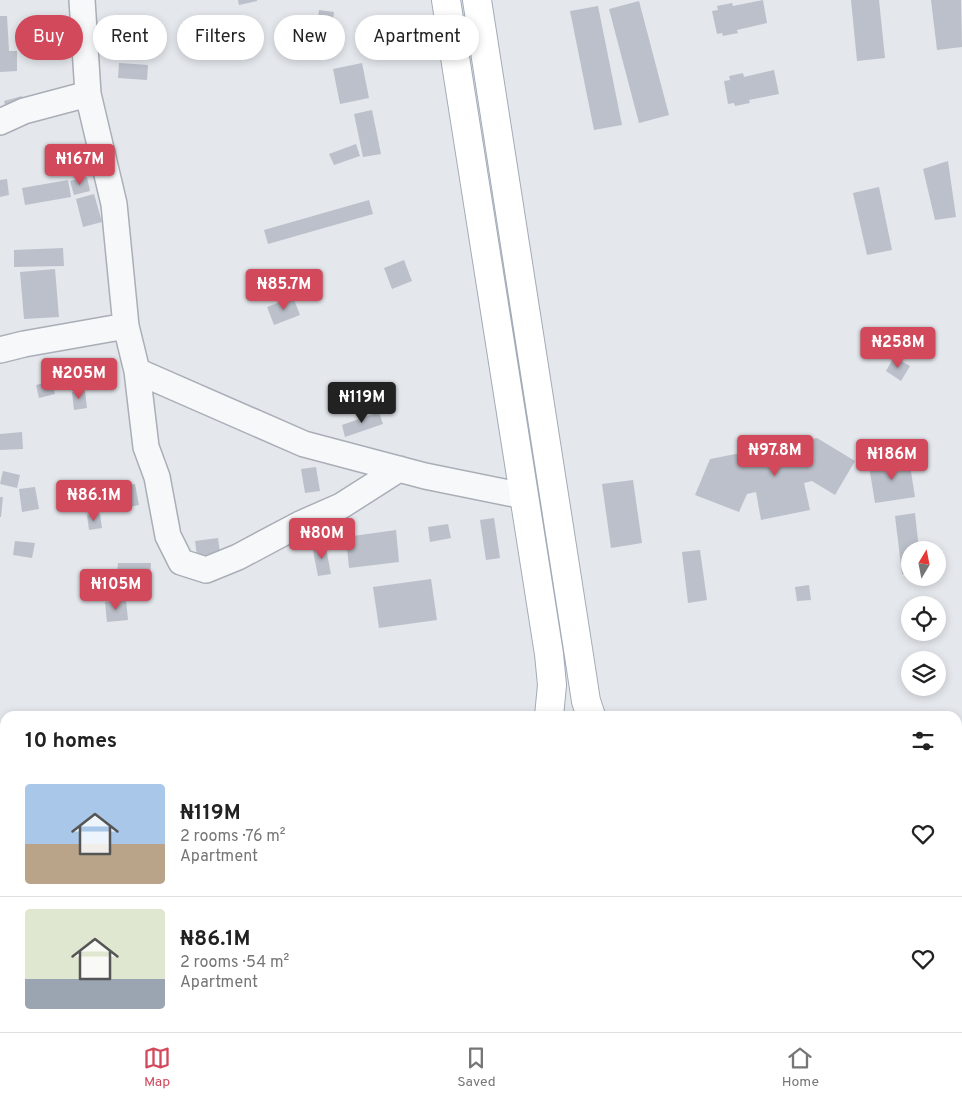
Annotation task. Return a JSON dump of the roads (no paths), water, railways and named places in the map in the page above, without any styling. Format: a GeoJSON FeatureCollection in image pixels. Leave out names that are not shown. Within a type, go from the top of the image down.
{"type":"FeatureCollection","features":[{"type":"Feature","properties":{"kind":"main road"},"geometry":{"type":"LineString","coordinates":[[446,0],[549,654],[552,685],[549,711]]}},
{"type":"Feature","properties":{"kind":"main road"},"geometry":{"type":"LineString","coordinates":[[477,0],[586,701],[589,711]]}},
{"type":"Feature","properties":{"kind":"street"},"geometry":{"type":"LineString","coordinates":[[82,0],[88,94],[114,204],[126,326],[137,371],[146,447],[156,477],[168,536],[181,562],[206,570],[238,557],[300,524],[341,506],[399,469]]}},
{"type":"Feature","properties":{"kind":"street"},"geometry":{"type":"LineString","coordinates":[[0,122],[24,111],[88,94]]}},
{"type":"Feature","properties":{"kind":"street"},"geometry":{"type":"LineString","coordinates":[[0,329],[11,347],[126,326]]}},
{"type":"Feature","properties":{"kind":"street"},"geometry":{"type":"LineString","coordinates":[[137,371],[304,444],[425,476],[524,496]]}}]}
